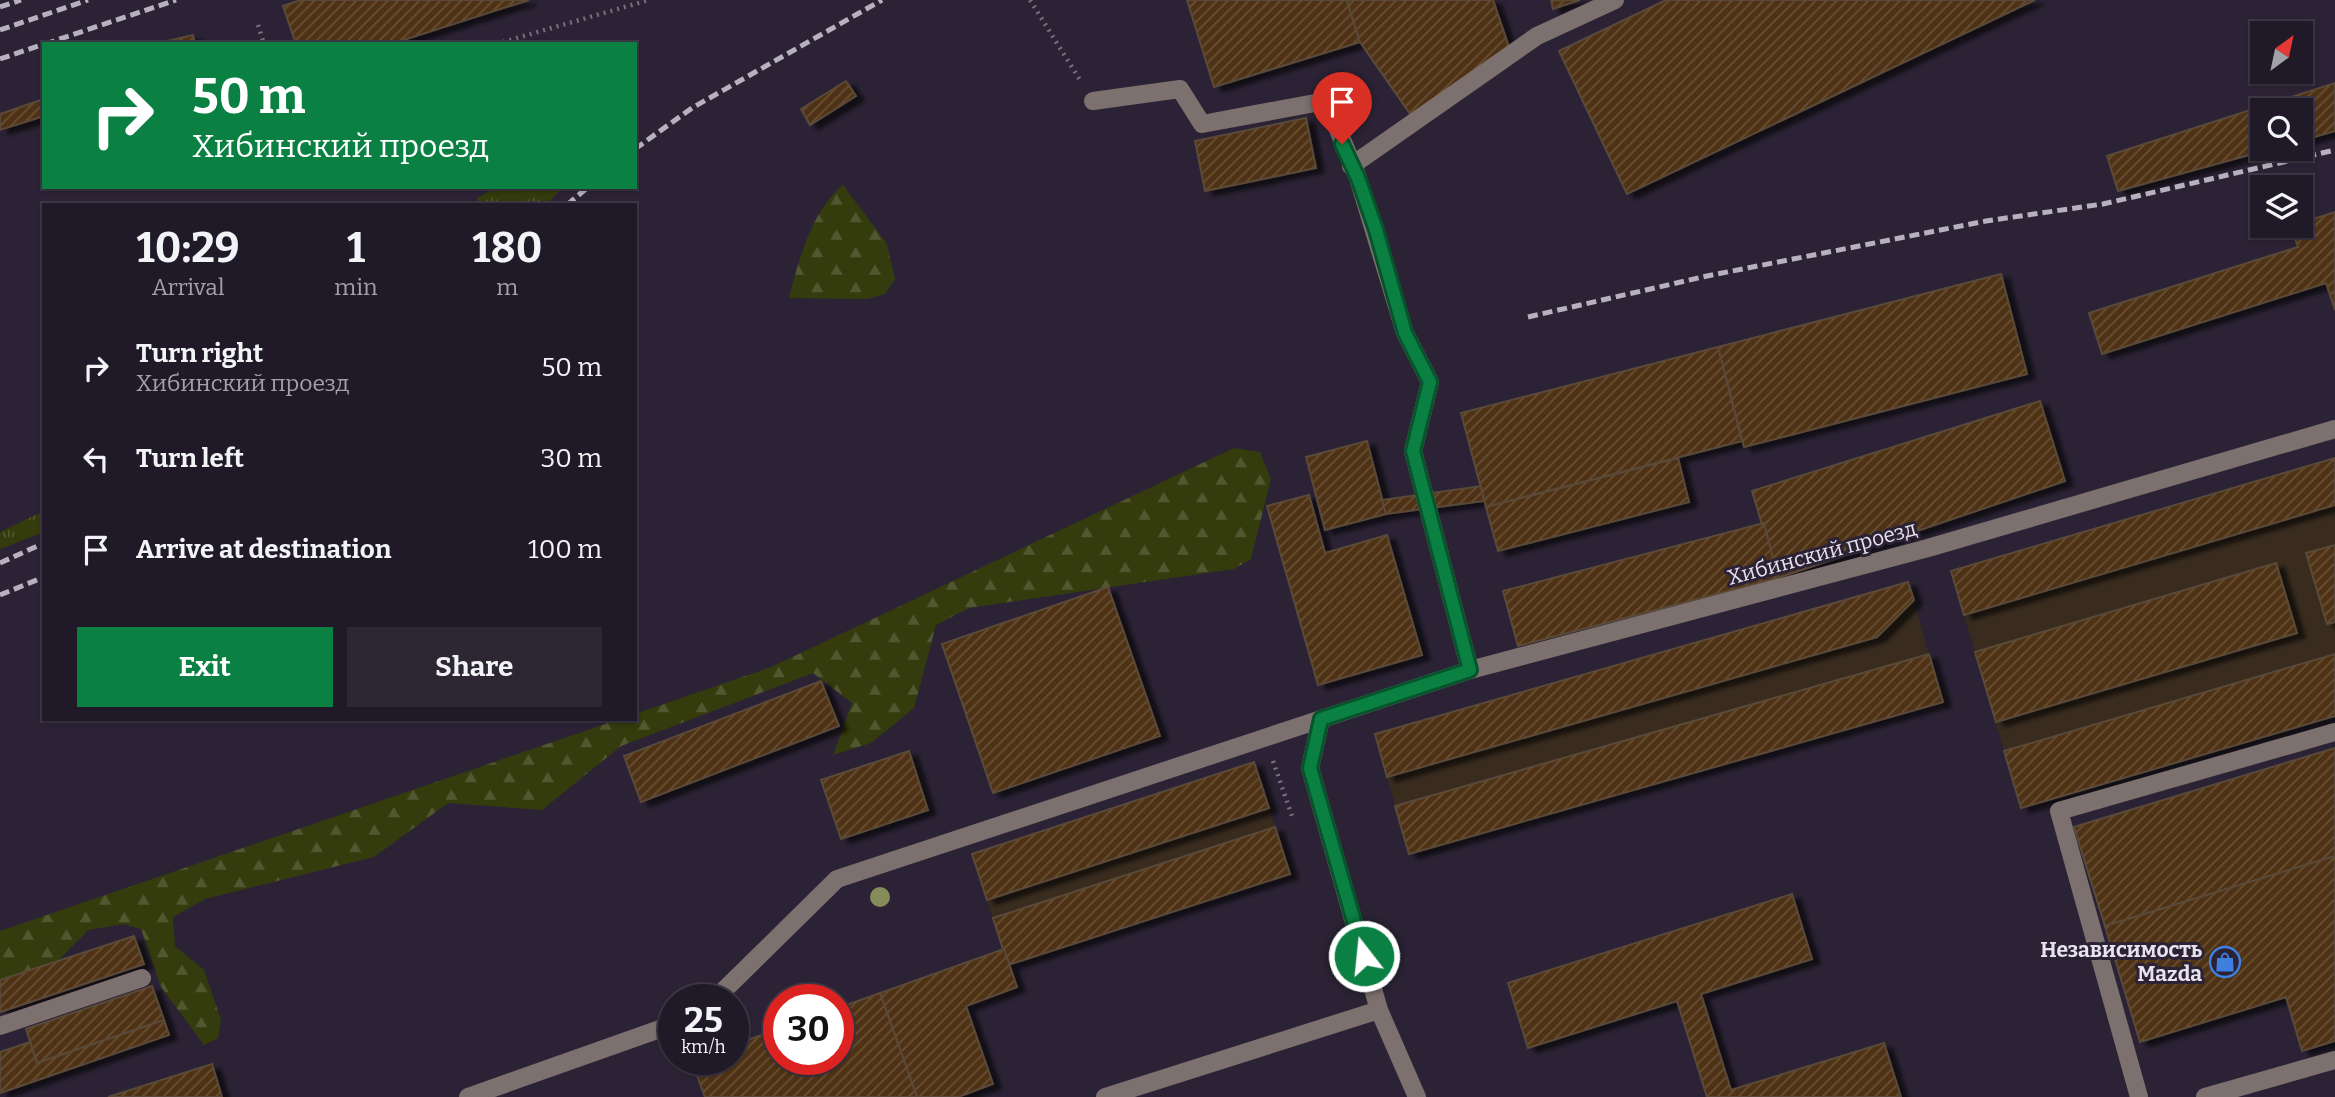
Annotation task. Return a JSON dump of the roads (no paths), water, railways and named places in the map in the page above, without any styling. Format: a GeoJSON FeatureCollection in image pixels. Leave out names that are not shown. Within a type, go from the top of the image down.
{"type":"FeatureCollection","features":[{"type":"Feature","properties":{"kind":"street"},"geometry":{"type":"LineString","coordinates":[[1350,166],[1537,36],[1615,0]]}},
{"type":"Feature","properties":{"kind":"street"},"geometry":{"type":"LineString","coordinates":[[1093,101],[1180,89],[1202,124],[1326,101],[1376,230],[1405,333],[1430,382],[1413,451],[1470,670]]}},
{"type":"Feature","properties":{"kind":"street","name":"Хибинский проезд"},"geometry":{"type":"LineString","coordinates":[[730,984],[837,879],[1470,670],[1928,548],[2335,429]]}},
{"type":"Feature","properties":{"kind":"street"},"geometry":{"type":"LineString","coordinates":[[1321,719],[1310,768],[1379,1010],[1417,1097]]}},
{"type":"Feature","properties":{"kind":"street"},"geometry":{"type":"LineString","coordinates":[[2140,1097],[2059,811],[2335,732]]}},
{"type":"Feature","properties":{"kind":"street"},"geometry":{"type":"LineString","coordinates":[[0,1026],[142,978]]}},
{"type":"Feature","properties":{"kind":"street"},"geometry":{"type":"LineString","coordinates":[[1105,1097],[1379,1010]]}},
{"type":"Feature","properties":{"kind":"street"},"geometry":{"type":"LineString","coordinates":[[468,1097],[658,1030]]}},
{"type":"Feature","properties":{"kind":"street"},"geometry":{"type":"LineString","coordinates":[[2206,1097],[2335,1060]]}},
{"type":"Feature","properties":{"kind":"railway"},"geometry":{"type":"LineString","coordinates":[[0,7],[21,0]]}},
{"type":"Feature","properties":{"kind":"railway"},"geometry":{"type":"LineString","coordinates":[[0,30],[88,0]]}},
{"type":"Feature","properties":{"kind":"railway"},"geometry":{"type":"LineString","coordinates":[[51,42],[176,0]]}},
{"type":"Feature","properties":{"kind":"railway"},"geometry":{"type":"LineString","coordinates":[[637,148],[692,108],[882,0]]}},
{"type":"Feature","properties":{"kind":"railway"},"geometry":{"type":"LineString","coordinates":[[0,59],[42,45]]}},
{"type":"Feature","properties":{"kind":"railway"},"geometry":{"type":"LineString","coordinates":[[1528,317],[1707,276],[1986,221],[2103,204],[2335,150]]}},
{"type":"Feature","properties":{"kind":"railway"},"geometry":{"type":"LineString","coordinates":[[569,203],[586,189]]}},
{"type":"Feature","properties":{"kind":"railway"},"geometry":{"type":"LineString","coordinates":[[0,563],[42,544]]}},
{"type":"Feature","properties":{"kind":"railway"},"geometry":{"type":"LineString","coordinates":[[0,595],[42,578]]}},
{"type":"Feature","properties":{"kind":"place","name":"Независимость Mazda"},"geometry":{"type":"Point","coordinates":[2225,962]}}]}
